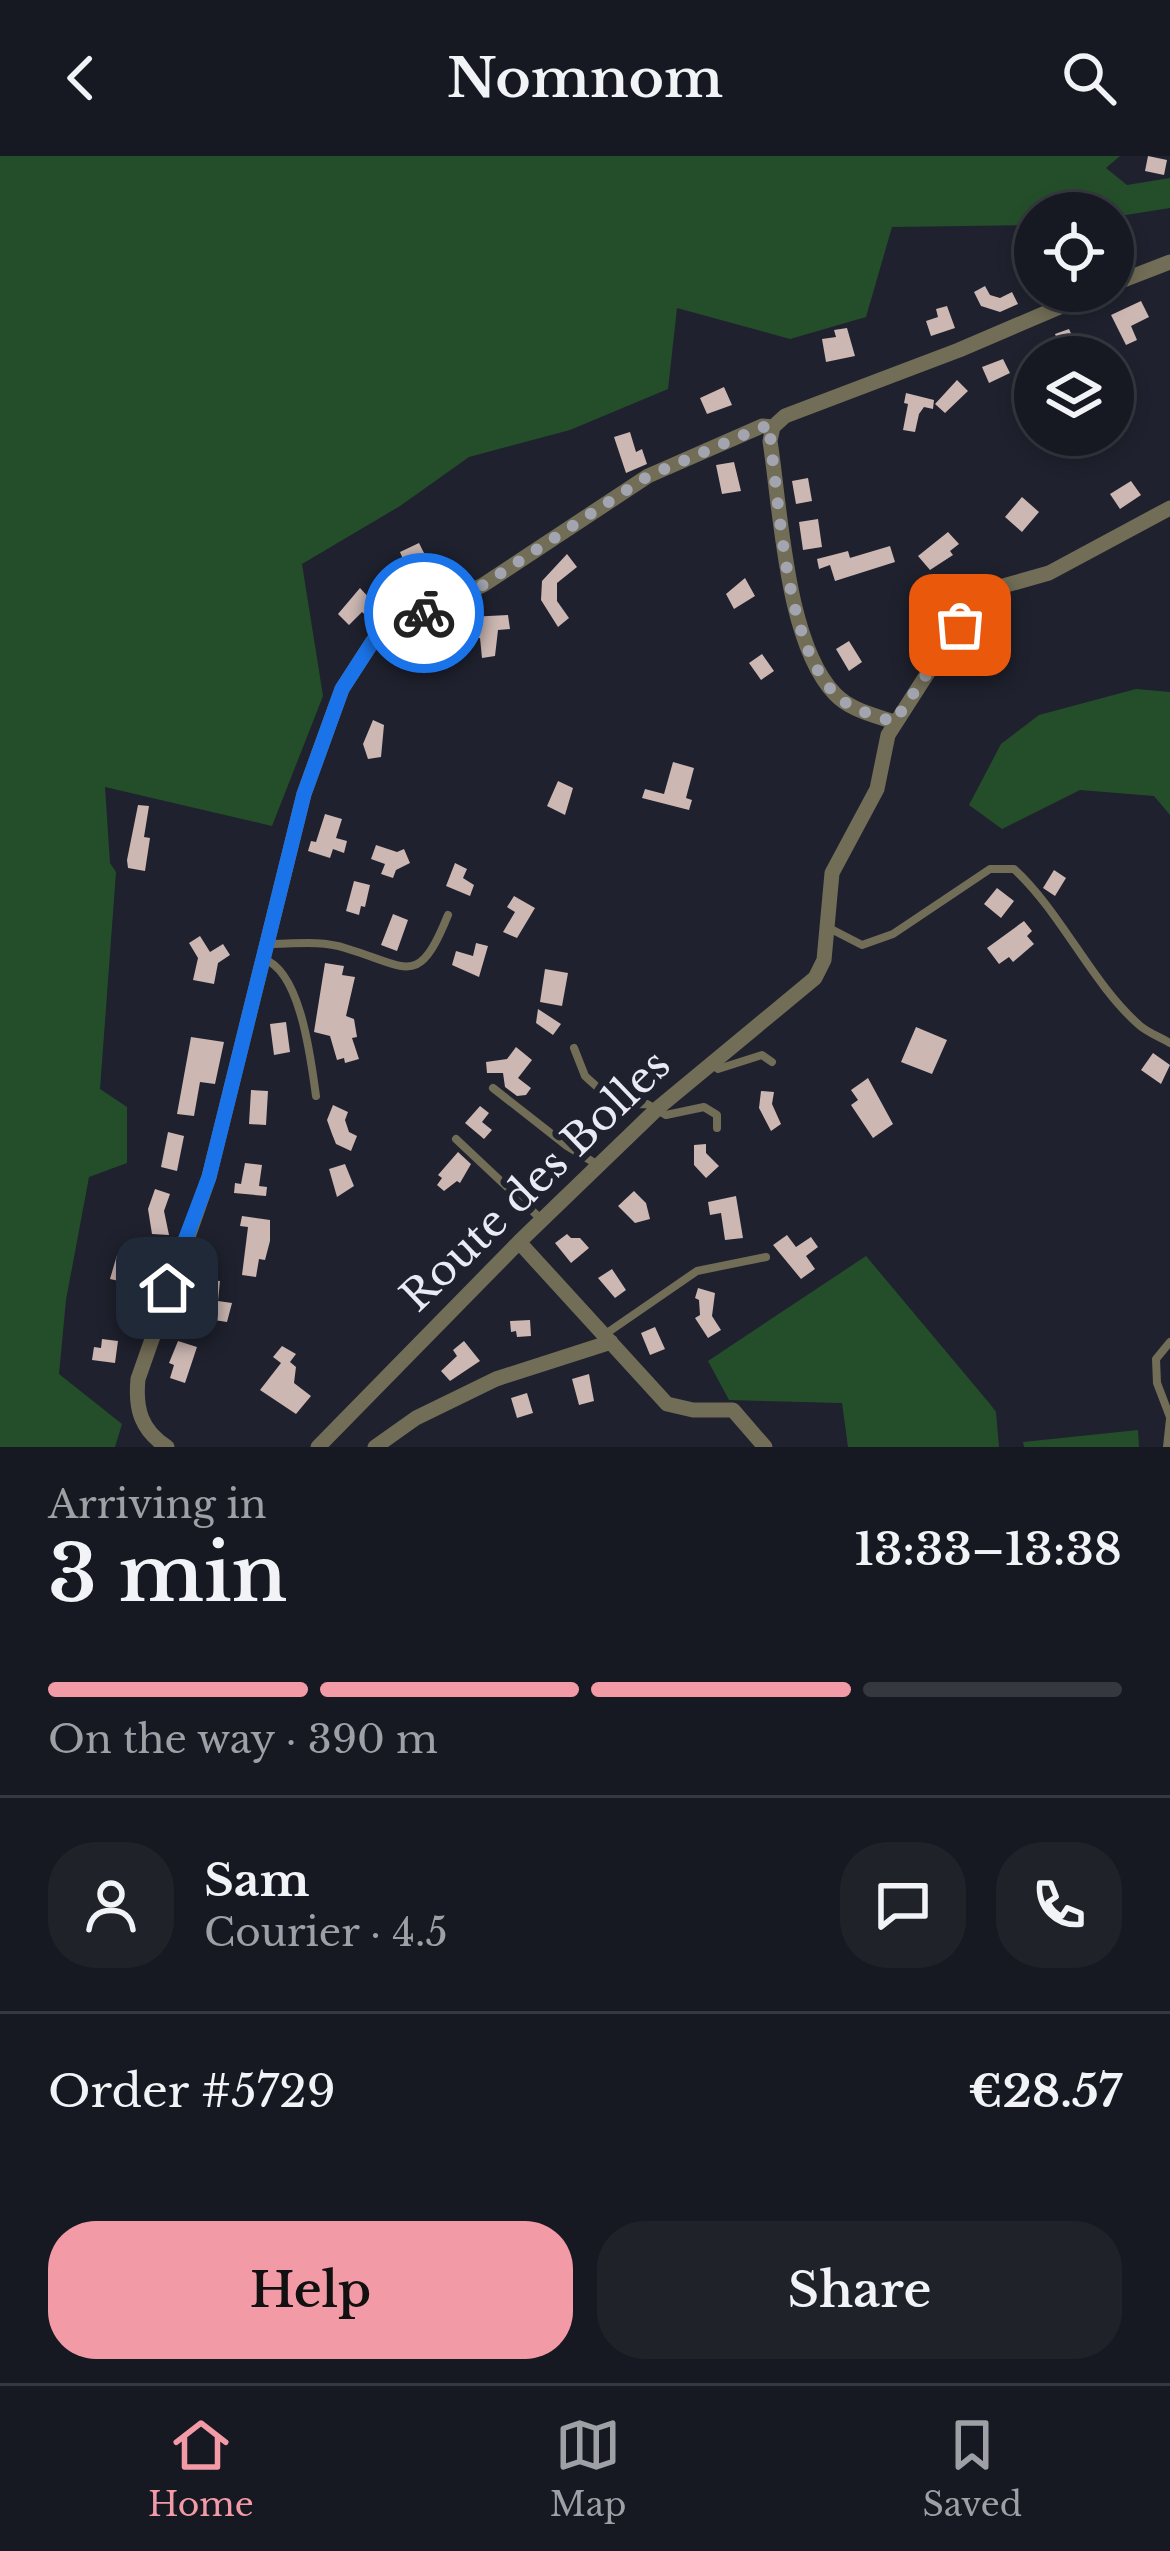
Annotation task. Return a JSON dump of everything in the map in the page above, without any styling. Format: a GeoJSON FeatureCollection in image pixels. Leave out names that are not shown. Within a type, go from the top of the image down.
{"type":"FeatureCollection","features":[{"type":"Feature","properties":{"kind":"street"},"geometry":{"type":"LineString","coordinates":[[1134,276],[1170,262]]}},
{"type":"Feature","properties":{"kind":"street"},"geometry":{"type":"LineString","coordinates":[[894,722],[837,697],[809,661],[770,441],[773,427],[785,416],[1048,312]]}},
{"type":"Feature","properties":{"kind":"street"},"geometry":{"type":"LineString","coordinates":[[167,1447],[142,1423],[135,1403],[138,1379],[209,1177],[304,794],[342,689],[373,641],[392,627],[483,585],[648,476],[762,427],[773,427]]}},
{"type":"Feature","properties":{"kind":"street"},"geometry":{"type":"LineString","coordinates":[[829,928],[826,914],[832,873],[877,789],[894,722],[974,602],[989,590],[1049,573],[1170,508]]}},
{"type":"Feature","properties":{"kind":"street","name":"Route des Bolles"},"geometry":{"type":"LineString","coordinates":[[318,1447],[658,1108],[815,978],[824,960],[829,928]]}},
{"type":"Feature","properties":{"kind":"street"},"geometry":{"type":"LineString","coordinates":[[519,1242],[667,1404],[693,1410],[734,1410],[765,1447]]}},
{"type":"Feature","properties":{"kind":"street"},"geometry":{"type":"LineString","coordinates":[[375,1447],[416,1418],[496,1379],[608,1338]]}},
{"type":"Feature","properties":{"kind":"lane"},"geometry":{"type":"LineString","coordinates":[[829,928],[862,945],[893,934],[990,869],[1014,869],[1034,887],[1138,1024],[1170,1043]]}},
{"type":"Feature","properties":{"kind":"lane"},"geometry":{"type":"LineString","coordinates":[[265,952],[325,943],[404,968],[422,964],[434,950],[448,915]]}},
{"type":"Feature","properties":{"kind":"lane"},"geometry":{"type":"LineString","coordinates":[[265,952],[291,991],[310,1050],[316,1096]]}},
{"type":"Feature","properties":{"kind":"lane"},"geometry":{"type":"LineString","coordinates":[[574,1048],[585,1076],[617,1105],[647,1104],[666,1115],[704,1107],[717,1115],[716,1128]]}},
{"type":"Feature","properties":{"kind":"lane"},"geometry":{"type":"LineString","coordinates":[[710,1062],[718,1069],[762,1055],[772,1062]]}},
{"type":"Feature","properties":{"kind":"lane"},"geometry":{"type":"LineString","coordinates":[[493,1088],[599,1166]]}},
{"type":"Feature","properties":{"kind":"lane"},"geometry":{"type":"LineString","coordinates":[[455,1139],[542,1220]]}},
{"type":"Feature","properties":{"kind":"lane"},"geometry":{"type":"LineString","coordinates":[[608,1338],[697,1271],[766,1257]]}},
{"type":"Feature","properties":{"kind":"lane"},"geometry":{"type":"LineString","coordinates":[[1167,1447],[1170,1418],[1157,1383],[1156,1358],[1170,1342]]}},
{"type":"Feature","properties":{"kind":"green space"},"geometry":{"type":"Polygon","coordinates":[[[0,156],[1120,156],[1106,168],[1127,185],[1170,178],[1170,208],[1134,214],[1134,192],[1014,192],[1014,225],[892,227],[866,317],[790,339],[677,308],[668,389],[570,430],[469,457],[400,506],[302,564],[323,696],[272,826],[105,787],[110,863],[116,872],[100,1089],[127,1107],[127,1163],[89,1177],[66,1300],[59,1374],[122,1424],[115,1447],[0,1447],[0,156]]]}},
{"type":"Feature","properties":{"kind":"green space"},"geometry":{"type":"Polygon","coordinates":[[[1136,689],[1170,692],[1170,815],[1154,796],[1080,790],[1002,829],[969,805],[1001,744],[1039,715],[1136,689]]]}},
{"type":"Feature","properties":{"kind":"green space"},"geometry":{"type":"Polygon","coordinates":[[[866,1256],[996,1412],[999,1447],[848,1447],[842,1403],[729,1400],[708,1361],[866,1256]]]}},
{"type":"Feature","properties":{"kind":"green space"},"geometry":{"type":"Polygon","coordinates":[[[1138,1430],[1139,1447],[1024,1447],[1023,1442],[1138,1430]]]}},
{"type":"Feature","properties":{"kind":"building"},"geometry":{"type":"Polygon","coordinates":[[[1148,156],[1167,160],[1164,175],[1145,171],[1148,156]]]}},
{"type":"Feature","properties":{"kind":"building"},"geometry":{"type":"Polygon","coordinates":[[[985,286],[990,295],[1000,298],[1012,292],[1014,306],[1000,312],[981,306],[974,292],[985,286]]]}},
{"type":"Feature","properties":{"kind":"building"},"geometry":{"type":"Polygon","coordinates":[[[1141,301],[1149,317],[1131,326],[1137,340],[1134,341],[1134,336],[1122,336],[1111,315],[1134,312],[1134,304],[1141,301]]]}},
{"type":"Feature","properties":{"kind":"building"},"geometry":{"type":"Polygon","coordinates":[[[947,306],[955,328],[931,336],[926,321],[938,317],[936,309],[947,306]]]}},
{"type":"Feature","properties":{"kind":"building"},"geometry":{"type":"Polygon","coordinates":[[[847,328],[855,356],[826,362],[822,339],[836,337],[834,330],[847,328]]]}},
{"type":"Feature","properties":{"kind":"building"},"geometry":{"type":"Polygon","coordinates":[[[1003,359],[1010,373],[989,383],[982,367],[1003,359]]]}},
{"type":"Feature","properties":{"kind":"building"},"geometry":{"type":"Polygon","coordinates":[[[957,380],[968,391],[945,413],[935,404],[957,380]]]}},
{"type":"Feature","properties":{"kind":"building"},"geometry":{"type":"Polygon","coordinates":[[[724,387],[732,405],[707,414],[700,398],[724,387]]]}},
{"type":"Feature","properties":{"kind":"building"},"geometry":{"type":"Polygon","coordinates":[[[906,393],[934,400],[933,409],[924,407],[919,414],[915,432],[903,430],[906,393]]]}},
{"type":"Feature","properties":{"kind":"building"},"geometry":{"type":"Polygon","coordinates":[[[630,432],[636,452],[642,449],[647,464],[626,473],[614,437],[630,432]]]}},
{"type":"Feature","properties":{"kind":"building"},"geometry":{"type":"Polygon","coordinates":[[[734,462],[741,491],[722,494],[716,465],[734,462]]]}},
{"type":"Feature","properties":{"kind":"building"},"geometry":{"type":"Polygon","coordinates":[[[808,478],[812,501],[796,504],[792,481],[808,478]]]}},
{"type":"Feature","properties":{"kind":"building"},"geometry":{"type":"Polygon","coordinates":[[[1131,481],[1141,495],[1120,509],[1110,494],[1131,481]]]}},
{"type":"Feature","properties":{"kind":"building"},"geometry":{"type":"Polygon","coordinates":[[[1022,497],[1039,512],[1022,532],[1005,517],[1022,497]]]}},
{"type":"Feature","properties":{"kind":"building"},"geometry":{"type":"Polygon","coordinates":[[[818,519],[822,547],[803,550],[799,522],[818,519]]]}},
{"type":"Feature","properties":{"kind":"building"},"geometry":{"type":"Polygon","coordinates":[[[948,532],[959,544],[950,551],[953,555],[930,570],[918,556],[948,532]]]}},
{"type":"Feature","properties":{"kind":"building"},"geometry":{"type":"Polygon","coordinates":[[[419,543],[435,575],[432,587],[422,583],[413,569],[408,571],[400,552],[419,543]]]}},
{"type":"Feature","properties":{"kind":"building"},"geometry":{"type":"Polygon","coordinates":[[[890,546],[895,562],[835,581],[830,565],[819,569],[817,559],[848,551],[850,558],[890,546]]]}},
{"type":"Feature","properties":{"kind":"building"},"geometry":{"type":"Polygon","coordinates":[[[567,554],[577,567],[557,583],[557,601],[569,618],[558,627],[541,600],[542,581],[567,554]]]}},
{"type":"Feature","properties":{"kind":"building"},"geometry":{"type":"Polygon","coordinates":[[[745,578],[755,596],[734,609],[726,594],[745,578]]]}},
{"type":"Feature","properties":{"kind":"building"},"geometry":{"type":"Polygon","coordinates":[[[360,588],[384,614],[374,623],[362,612],[349,625],[338,614],[360,588]]]}},
{"type":"Feature","properties":{"kind":"building"},"geometry":{"type":"Polygon","coordinates":[[[508,615],[510,629],[498,630],[495,656],[482,658],[480,638],[471,639],[469,617],[508,615]]]}},
{"type":"Feature","properties":{"kind":"building"},"geometry":{"type":"Polygon","coordinates":[[[849,641],[862,662],[849,671],[836,649],[849,641]]]}},
{"type":"Feature","properties":{"kind":"building"},"geometry":{"type":"Polygon","coordinates":[[[762,654],[774,671],[761,680],[749,663],[762,654]]]}},
{"type":"Feature","properties":{"kind":"building"},"geometry":{"type":"Polygon","coordinates":[[[373,720],[384,725],[381,757],[368,759],[363,744],[373,720]]]}},
{"type":"Feature","properties":{"kind":"building"},"geometry":{"type":"Polygon","coordinates":[[[673,762],[694,768],[686,798],[692,800],[689,810],[642,798],[645,789],[664,794],[673,762]]]}},
{"type":"Feature","properties":{"kind":"building"},"geometry":{"type":"Polygon","coordinates":[[[558,781],[573,788],[565,815],[547,806],[558,781]]]}},
{"type":"Feature","properties":{"kind":"building"},"geometry":{"type":"Polygon","coordinates":[[[138,805],[149,806],[145,871],[128,868],[127,860],[138,805]]]}},
{"type":"Feature","properties":{"kind":"building"},"geometry":{"type":"Polygon","coordinates":[[[325,814],[342,819],[336,838],[347,841],[344,853],[333,849],[330,858],[308,851],[325,814]]]}},
{"type":"Feature","properties":{"kind":"building"},"geometry":{"type":"Polygon","coordinates":[[[376,845],[397,852],[404,849],[410,863],[396,870],[393,878],[381,874],[385,864],[371,859],[376,845]]]}},
{"type":"Feature","properties":{"kind":"building"},"geometry":{"type":"Polygon","coordinates":[[[455,863],[467,869],[463,878],[474,885],[470,896],[446,886],[455,863]]]}},
{"type":"Feature","properties":{"kind":"building"},"geometry":{"type":"Polygon","coordinates":[[[1054,870],[1066,878],[1055,896],[1043,888],[1054,870]]]}},
{"type":"Feature","properties":{"kind":"building"},"geometry":{"type":"Polygon","coordinates":[[[354,881],[370,885],[359,915],[346,911],[354,881]]]}},
{"type":"Feature","properties":{"kind":"building"},"geometry":{"type":"Polygon","coordinates":[[[997,888],[1014,901],[1001,918],[984,904],[997,888]]]}},
{"type":"Feature","properties":{"kind":"building"},"geometry":{"type":"Polygon","coordinates":[[[514,896],[535,908],[517,938],[503,932],[515,912],[507,907],[514,896]]]}},
{"type":"Feature","properties":{"kind":"building"},"geometry":{"type":"Polygon","coordinates":[[[393,914],[408,920],[397,951],[381,945],[393,914]]]}},
{"type":"Feature","properties":{"kind":"building"},"geometry":{"type":"Polygon","coordinates":[[[1024,921],[1034,944],[1013,962],[1009,957],[999,964],[987,948],[1024,921]]]}},
{"type":"Feature","properties":{"kind":"building"},"geometry":{"type":"Polygon","coordinates":[[[200,936],[210,952],[223,944],[230,955],[218,963],[214,984],[193,980],[198,958],[189,943],[200,936]]]}},
{"type":"Feature","properties":{"kind":"building"},"geometry":{"type":"Polygon","coordinates":[[[476,943],[488,946],[479,977],[452,965],[456,951],[473,956],[476,943]]]}},
{"type":"Feature","properties":{"kind":"building"},"geometry":{"type":"Polygon","coordinates":[[[325,963],[344,966],[342,975],[355,977],[346,1016],[354,1019],[357,1037],[352,1038],[359,1059],[345,1063],[344,1058],[337,1060],[330,1036],[314,1032],[325,963]]]}},
{"type":"Feature","properties":{"kind":"building"},"geometry":{"type":"Polygon","coordinates":[[[545,969],[568,973],[562,1006],[540,1002],[545,969]]]}},
{"type":"Feature","properties":{"kind":"building"},"geometry":{"type":"Polygon","coordinates":[[[538,1009],[561,1024],[553,1035],[536,1023],[538,1009]]]}},
{"type":"Feature","properties":{"kind":"building"},"geometry":{"type":"Polygon","coordinates":[[[286,1022],[290,1052],[274,1055],[270,1024],[286,1022]]]}},
{"type":"Feature","properties":{"kind":"building"},"geometry":{"type":"Polygon","coordinates":[[[916,1027],[947,1040],[932,1074],[901,1062],[916,1027]]]}},
{"type":"Feature","properties":{"kind":"building"},"geometry":{"type":"Polygon","coordinates":[[[191,1037],[224,1042],[215,1084],[200,1082],[194,1116],[177,1114],[191,1037]]]}},
{"type":"Feature","properties":{"kind":"building"},"geometry":{"type":"Polygon","coordinates":[[[516,1047],[532,1060],[518,1078],[531,1088],[526,1095],[517,1096],[505,1087],[503,1073],[487,1073],[486,1062],[507,1059],[516,1047]]]}},
{"type":"Feature","properties":{"kind":"building"},"geometry":{"type":"Polygon","coordinates":[[[1153,1053],[1170,1065],[1161,1084],[1141,1070],[1153,1053]]]}},
{"type":"Feature","properties":{"kind":"building"},"geometry":{"type":"Polygon","coordinates":[[[868,1078],[893,1124],[873,1138],[851,1105],[858,1100],[851,1090],[868,1078]]]}},
{"type":"Feature","properties":{"kind":"building"},"geometry":{"type":"Polygon","coordinates":[[[251,1090],[268,1091],[266,1125],[249,1124],[251,1090]]]}},
{"type":"Feature","properties":{"kind":"building"},"geometry":{"type":"Polygon","coordinates":[[[761,1091],[774,1092],[772,1104],[781,1124],[771,1131],[759,1108],[761,1091]]]}},
{"type":"Feature","properties":{"kind":"building"},"geometry":{"type":"Polygon","coordinates":[[[333,1105],[348,1112],[349,1132],[357,1136],[351,1151],[336,1144],[332,1134],[327,1120],[333,1105]]]}},
{"type":"Feature","properties":{"kind":"building"},"geometry":{"type":"Polygon","coordinates":[[[480,1106],[489,1113],[482,1122],[492,1130],[484,1139],[465,1123],[480,1106]]]}},
{"type":"Feature","properties":{"kind":"building"},"geometry":{"type":"Polygon","coordinates":[[[168,1132],[184,1136],[177,1171],[161,1167],[168,1132]]]}},
{"type":"Feature","properties":{"kind":"building"},"geometry":{"type":"Polygon","coordinates":[[[706,1144],[706,1153],[719,1166],[706,1178],[694,1165],[694,1145],[706,1144]]]}},
{"type":"Feature","properties":{"kind":"building"},"geometry":{"type":"Polygon","coordinates":[[[458,1152],[471,1164],[460,1183],[444,1191],[437,1185],[442,1178],[438,1175],[458,1152]]]}},
{"type":"Feature","properties":{"kind":"building"},"geometry":{"type":"Polygon","coordinates":[[[245,1163],[262,1165],[259,1186],[267,1187],[266,1196],[234,1193],[245,1163]]]}},
{"type":"Feature","properties":{"kind":"building"},"geometry":{"type":"Polygon","coordinates":[[[345,1164],[354,1186],[337,1197],[329,1169],[345,1164]]]}},
{"type":"Feature","properties":{"kind":"building"},"geometry":{"type":"Polygon","coordinates":[[[155,1189],[170,1194],[164,1211],[169,1235],[152,1234],[148,1209],[155,1189]]]}},
{"type":"Feature","properties":{"kind":"building"},"geometry":{"type":"Polygon","coordinates":[[[634,1191],[646,1203],[650,1219],[635,1223],[618,1206],[634,1191]]]}},
{"type":"Feature","properties":{"kind":"building"},"geometry":{"type":"Polygon","coordinates":[[[736,1196],[743,1238],[725,1240],[721,1213],[710,1215],[708,1202],[736,1196]]]}},
{"type":"Feature","properties":{"kind":"building"},"geometry":{"type":"Polygon","coordinates":[[[242,1216],[270,1220],[270,1241],[265,1260],[259,1259],[256,1277],[242,1275],[248,1227],[240,1226],[242,1216]]]}},
{"type":"Feature","properties":{"kind":"building"},"geometry":{"type":"Polygon","coordinates":[[[567,1234],[580,1238],[589,1248],[571,1263],[555,1243],[567,1234]]]}},
{"type":"Feature","properties":{"kind":"building"},"geometry":{"type":"Polygon","coordinates":[[[787,1235],[796,1247],[811,1237],[818,1247],[806,1256],[815,1269],[801,1279],[773,1245],[787,1235]]]}},
{"type":"Feature","properties":{"kind":"building"},"geometry":{"type":"Polygon","coordinates":[[[117,1255],[135,1260],[128,1283],[110,1279],[117,1255]]]}},
{"type":"Feature","properties":{"kind":"building"},"geometry":{"type":"Polygon","coordinates":[[[612,1269],[626,1290],[615,1298],[598,1278],[612,1269]]]}},
{"type":"Feature","properties":{"kind":"building"},"geometry":{"type":"Polygon","coordinates":[[[207,1280],[220,1281],[218,1301],[232,1303],[227,1322],[214,1320],[215,1311],[194,1309],[207,1280]]]}},
{"type":"Feature","properties":{"kind":"building"},"geometry":{"type":"Polygon","coordinates":[[[698,1288],[715,1293],[712,1316],[721,1330],[708,1338],[695,1318],[700,1315],[695,1298],[698,1288]]]}},
{"type":"Feature","properties":{"kind":"building"},"geometry":{"type":"Polygon","coordinates":[[[530,1320],[531,1336],[517,1337],[516,1331],[511,1332],[510,1321],[530,1320]]]}},
{"type":"Feature","properties":{"kind":"building"},"geometry":{"type":"Polygon","coordinates":[[[655,1327],[665,1349],[650,1355],[641,1333],[655,1327]]]}},
{"type":"Feature","properties":{"kind":"building"},"geometry":{"type":"Polygon","coordinates":[[[102,1339],[118,1341],[115,1363],[92,1360],[94,1347],[101,1348],[102,1339]]]}},
{"type":"Feature","properties":{"kind":"building"},"geometry":{"type":"Polygon","coordinates":[[[178,1341],[197,1347],[185,1383],[170,1378],[174,1365],[169,1363],[178,1341]]]}},
{"type":"Feature","properties":{"kind":"building"},"geometry":{"type":"Polygon","coordinates":[[[464,1341],[480,1361],[450,1381],[441,1371],[464,1341]]]}},
{"type":"Feature","properties":{"kind":"building"},"geometry":{"type":"Polygon","coordinates":[[[282,1346],[296,1354],[290,1362],[296,1367],[294,1383],[311,1396],[296,1414],[260,1390],[281,1363],[273,1357],[282,1346]]]}},
{"type":"Feature","properties":{"kind":"building"},"geometry":{"type":"Polygon","coordinates":[[[589,1374],[594,1401],[579,1405],[572,1379],[589,1374]]]}},
{"type":"Feature","properties":{"kind":"building"},"geometry":{"type":"Polygon","coordinates":[[[527,1393],[533,1413],[517,1418],[511,1398],[527,1393]]]}},
{"type":"Feature","properties":{"kind":"way so far"},"geometry":{"type":"LineString","coordinates":[[424,613],[483,585],[648,476],[762,427],[773,427],[770,441],[796,608],[809,661],[837,697],[894,722],[960,625]]}},
{"type":"Feature","properties":{"kind":"route"},"geometry":{"type":"LineString","coordinates":[[167,1288],[209,1177],[304,794],[342,689],[373,641],[424,613]]}}]}
